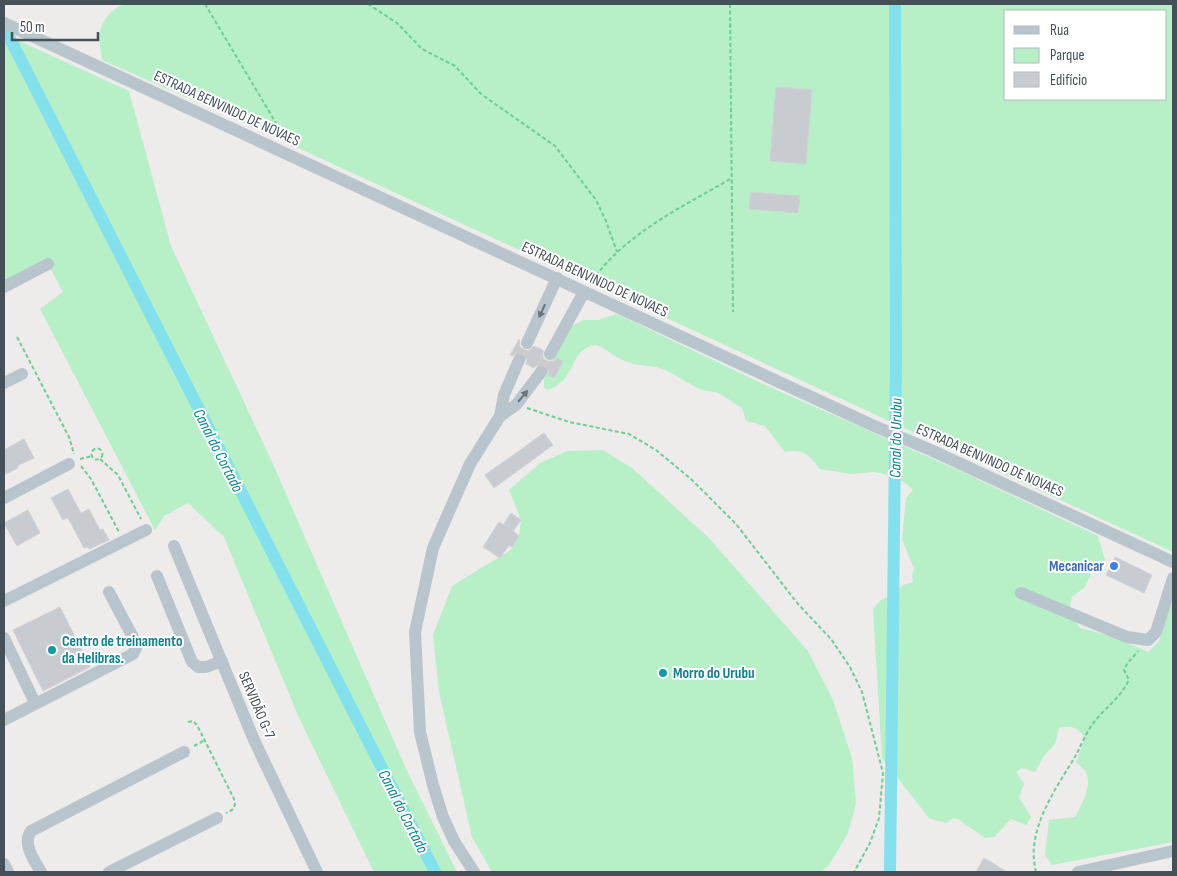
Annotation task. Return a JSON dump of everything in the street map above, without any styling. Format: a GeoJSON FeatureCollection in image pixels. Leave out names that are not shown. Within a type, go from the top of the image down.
{"type":"FeatureCollection","features":[{"type":"Feature","properties":{"kind":"street","name":"ESTRADA BENVINDO DE NOVAES"},"geometry":{"type":"LineString","coordinates":[[4,23],[872,425],[933,451],[1173,562]]}},
{"type":"Feature","properties":{"kind":"street"},"geometry":{"type":"LineString","coordinates":[[4,287],[48,264]]}},
{"type":"Feature","properties":{"kind":"street"},"geometry":{"type":"LineString","coordinates":[[527,343],[557,278]]}},
{"type":"Feature","properties":{"kind":"street"},"geometry":{"type":"LineString","coordinates":[[550,354],[584,292]]}},
{"type":"Feature","properties":{"kind":"street"},"geometry":{"type":"LineString","coordinates":[[474,872],[454,841],[443,817],[433,785],[420,732],[415,632],[433,548],[470,464],[500,416],[504,395],[519,360]]}},
{"type":"Feature","properties":{"kind":"street"},"geometry":{"type":"LineString","coordinates":[[500,416],[516,405],[541,372]]}},
{"type":"Feature","properties":{"kind":"street"},"geometry":{"type":"LineString","coordinates":[[4,383],[22,374]]}},
{"type":"Feature","properties":{"kind":"street"},"geometry":{"type":"LineString","coordinates":[[4,498],[75,463]]}},
{"type":"Feature","properties":{"kind":"street"},"geometry":{"type":"LineString","coordinates":[[4,601],[144,526]]}},
{"type":"Feature","properties":{"kind":"street","name":"SERVIDÃO G-7"},"geometry":{"type":"LineString","coordinates":[[174,546],[254,740],[317,872]]}},
{"type":"Feature","properties":{"kind":"street"},"geometry":{"type":"LineString","coordinates":[[157,576],[192,662],[198,668],[222,661]]}},
{"type":"Feature","properties":{"kind":"street"},"geometry":{"type":"LineString","coordinates":[[1021,593],[1127,637],[1143,640],[1152,638],[1156,632],[1173,578]]}},
{"type":"Feature","properties":{"kind":"street"},"geometry":{"type":"LineString","coordinates":[[4,720],[133,654],[136,648],[135,641],[109,592]]}},
{"type":"Feature","properties":{"kind":"street"},"geometry":{"type":"LineString","coordinates":[[4,638],[35,704]]}},
{"type":"Feature","properties":{"kind":"street"},"geometry":{"type":"LineString","coordinates":[[36,871],[27,845],[27,837],[31,831],[184,752]]}},
{"type":"Feature","properties":{"kind":"street"},"geometry":{"type":"LineString","coordinates":[[109,872],[217,818]]}},
{"type":"Feature","properties":{"kind":"street"},"geometry":{"type":"LineString","coordinates":[[1078,872],[1173,851]]}},
{"type":"Feature","properties":{"kind":"street"},"geometry":{"type":"LineString","coordinates":[[4,864],[8,872]]}},
{"type":"Feature","properties":{"kind":"path"},"geometry":{"type":"LineString","coordinates":[[205,4],[276,123]]}},
{"type":"Feature","properties":{"kind":"path"},"geometry":{"type":"LineString","coordinates":[[368,4],[397,23],[422,49],[455,66],[482,94],[555,146],[596,200],[606,220],[617,252]]}},
{"type":"Feature","properties":{"kind":"path"},"geometry":{"type":"LineString","coordinates":[[730,4],[732,312]]}},
{"type":"Feature","properties":{"kind":"path"},"geometry":{"type":"LineString","coordinates":[[584,292],[596,274],[617,252],[642,231],[732,178]]}},
{"type":"Feature","properties":{"kind":"path"},"geometry":{"type":"LineString","coordinates":[[17,337],[69,437],[75,463],[91,479],[121,534]]}},
{"type":"Feature","properties":{"kind":"path"},"geometry":{"type":"LineString","coordinates":[[516,405],[569,422],[629,434],[656,450],[691,479],[736,524],[798,604],[831,639],[850,667],[862,692],[883,773],[879,818],[870,843],[854,872]]}},
{"type":"Feature","properties":{"kind":"path"},"geometry":{"type":"LineString","coordinates":[[100,459],[102,456],[101,450],[94,450],[92,456],[97,460],[100,459],[118,475],[144,526]]}},
{"type":"Feature","properties":{"kind":"path"},"geometry":{"type":"LineString","coordinates":[[1036,872],[1034,856],[1038,829],[1048,802],[1094,722],[1116,701],[1126,685],[1128,680],[1124,670],[1126,664],[1134,657],[1143,640]]}},
{"type":"Feature","properties":{"kind":"path"},"geometry":{"type":"LineString","coordinates":[[188,722],[193,721],[197,725],[234,799],[235,806],[232,810],[217,818]]}},
{"type":"Feature","properties":{"kind":"green space"},"geometry":{"type":"Polygon","coordinates":[[[124,4],[1173,4],[1173,552],[242,122],[102,60],[101,27],[109,15],[124,4]]]}},
{"type":"Feature","properties":{"kind":"green space"},"geometry":{"type":"Polygon","coordinates":[[[4,34],[129,91],[171,246],[273,464],[407,771],[457,872],[374,872],[299,718],[224,537],[188,503],[164,516],[155,530],[40,309],[63,292],[49,266],[4,288],[4,34]]]}},
{"type":"Feature","properties":{"kind":"green space"},"geometry":{"type":"Polygon","coordinates":[[[617,314],[761,383],[958,470],[1098,536],[1105,560],[1091,573],[1085,587],[1072,597],[1069,610],[1080,628],[1114,637],[1148,652],[1159,641],[1173,600],[1173,842],[1052,865],[1045,855],[1049,820],[1075,817],[1083,801],[1088,782],[1085,771],[1076,762],[1085,738],[1077,729],[1071,727],[1059,728],[1055,744],[1043,757],[1035,772],[1022,768],[1016,772],[1024,784],[1019,797],[1031,817],[1026,825],[1011,819],[994,837],[985,838],[958,819],[953,818],[946,823],[929,818],[882,758],[873,609],[881,600],[896,593],[903,585],[913,582],[912,575],[914,569],[902,539],[906,498],[913,490],[904,482],[889,475],[874,472],[851,474],[820,469],[813,460],[802,452],[785,452],[765,426],[746,421],[742,408],[722,395],[700,389],[675,375],[653,366],[633,364],[596,345],[592,345],[582,351],[563,381],[547,390],[544,387],[544,379],[568,328],[583,320],[598,320],[617,314]]]}},
{"type":"Feature","properties":{"kind":"green space"},"geometry":{"type":"Polygon","coordinates":[[[603,450],[632,468],[709,538],[808,651],[833,700],[852,758],[856,804],[848,833],[829,865],[821,872],[492,872],[472,837],[439,692],[433,635],[452,586],[511,550],[519,536],[521,520],[509,490],[540,463],[567,451],[603,450]]]}},
{"type":"Feature","properties":{"kind":"building"},"geometry":{"type":"Polygon","coordinates":[[[776,87],[812,90],[806,164],[770,161],[776,87]]]}},
{"type":"Feature","properties":{"kind":"building"},"geometry":{"type":"Polygon","coordinates":[[[751,192],[800,196],[798,213],[749,209],[751,192]]]}},
{"type":"Feature","properties":{"kind":"building"},"geometry":{"type":"Polygon","coordinates":[[[519,339],[520,347],[523,350],[528,351],[534,346],[543,350],[543,358],[547,361],[554,361],[557,358],[563,361],[554,378],[548,375],[549,369],[545,365],[538,364],[534,368],[526,364],[527,359],[523,353],[518,352],[512,356],[510,355],[519,339]]]}},
{"type":"Feature","properties":{"kind":"building"},"geometry":{"type":"Polygon","coordinates":[[[544,433],[553,445],[494,488],[485,475],[544,433]]]}},
{"type":"Feature","properties":{"kind":"building"},"geometry":{"type":"Polygon","coordinates":[[[24,439],[34,458],[6,474],[4,469],[4,450],[24,439]]]}},
{"type":"Feature","properties":{"kind":"building"},"geometry":{"type":"Polygon","coordinates":[[[68,489],[81,513],[89,509],[100,530],[103,529],[109,540],[89,549],[87,547],[84,548],[68,518],[63,520],[51,498],[68,489]]]}},
{"type":"Feature","properties":{"kind":"building"},"geometry":{"type":"Polygon","coordinates":[[[28,510],[40,533],[17,546],[4,523],[28,510]]]}},
{"type":"Feature","properties":{"kind":"building"},"geometry":{"type":"Polygon","coordinates":[[[511,513],[521,520],[513,531],[519,536],[512,547],[509,545],[500,558],[483,547],[499,522],[503,525],[511,513]]]}},
{"type":"Feature","properties":{"kind":"building"},"geometry":{"type":"Polygon","coordinates":[[[1115,557],[1152,575],[1144,593],[1106,575],[1115,557]]]}},
{"type":"Feature","properties":{"kind":"building","name":"Centro de treinamento da Helibras."},"geometry":{"type":"Polygon","coordinates":[[[60,607],[90,667],[43,691],[13,630],[60,607]]]}},
{"type":"Feature","properties":{"kind":"building"},"geometry":{"type":"Polygon","coordinates":[[[984,858],[1007,872],[976,872],[984,858]]]}},
{"type":"Feature","properties":{"kind":"waterway","name":"Canal do Urubu"},"geometry":{"type":"LineString","coordinates":[[890,872],[896,362],[895,4]]}},
{"type":"Feature","properties":{"kind":"waterway","name":"Canal do Cortado"},"geometry":{"type":"LineString","coordinates":[[4,27],[435,872]]}},
{"type":"Feature","properties":{"kind":"tunnel"},"geometry":{"type":"LineString","coordinates":[[519,360],[527,343]]}},
{"type":"Feature","properties":{"kind":"tunnel"},"geometry":{"type":"LineString","coordinates":[[541,372],[550,354]]}},
{"type":"Feature","properties":{"kind":"place","name":"Mecanicar"},"geometry":{"type":"Point","coordinates":[1114,566]}},
{"type":"Feature","properties":{"kind":"place","name":"Centro de treinamento da Helibras."},"geometry":{"type":"Point","coordinates":[52,650]}},
{"type":"Feature","properties":{"kind":"place","name":"Morro do Urubu"},"geometry":{"type":"Point","coordinates":[663,673]}}]}
